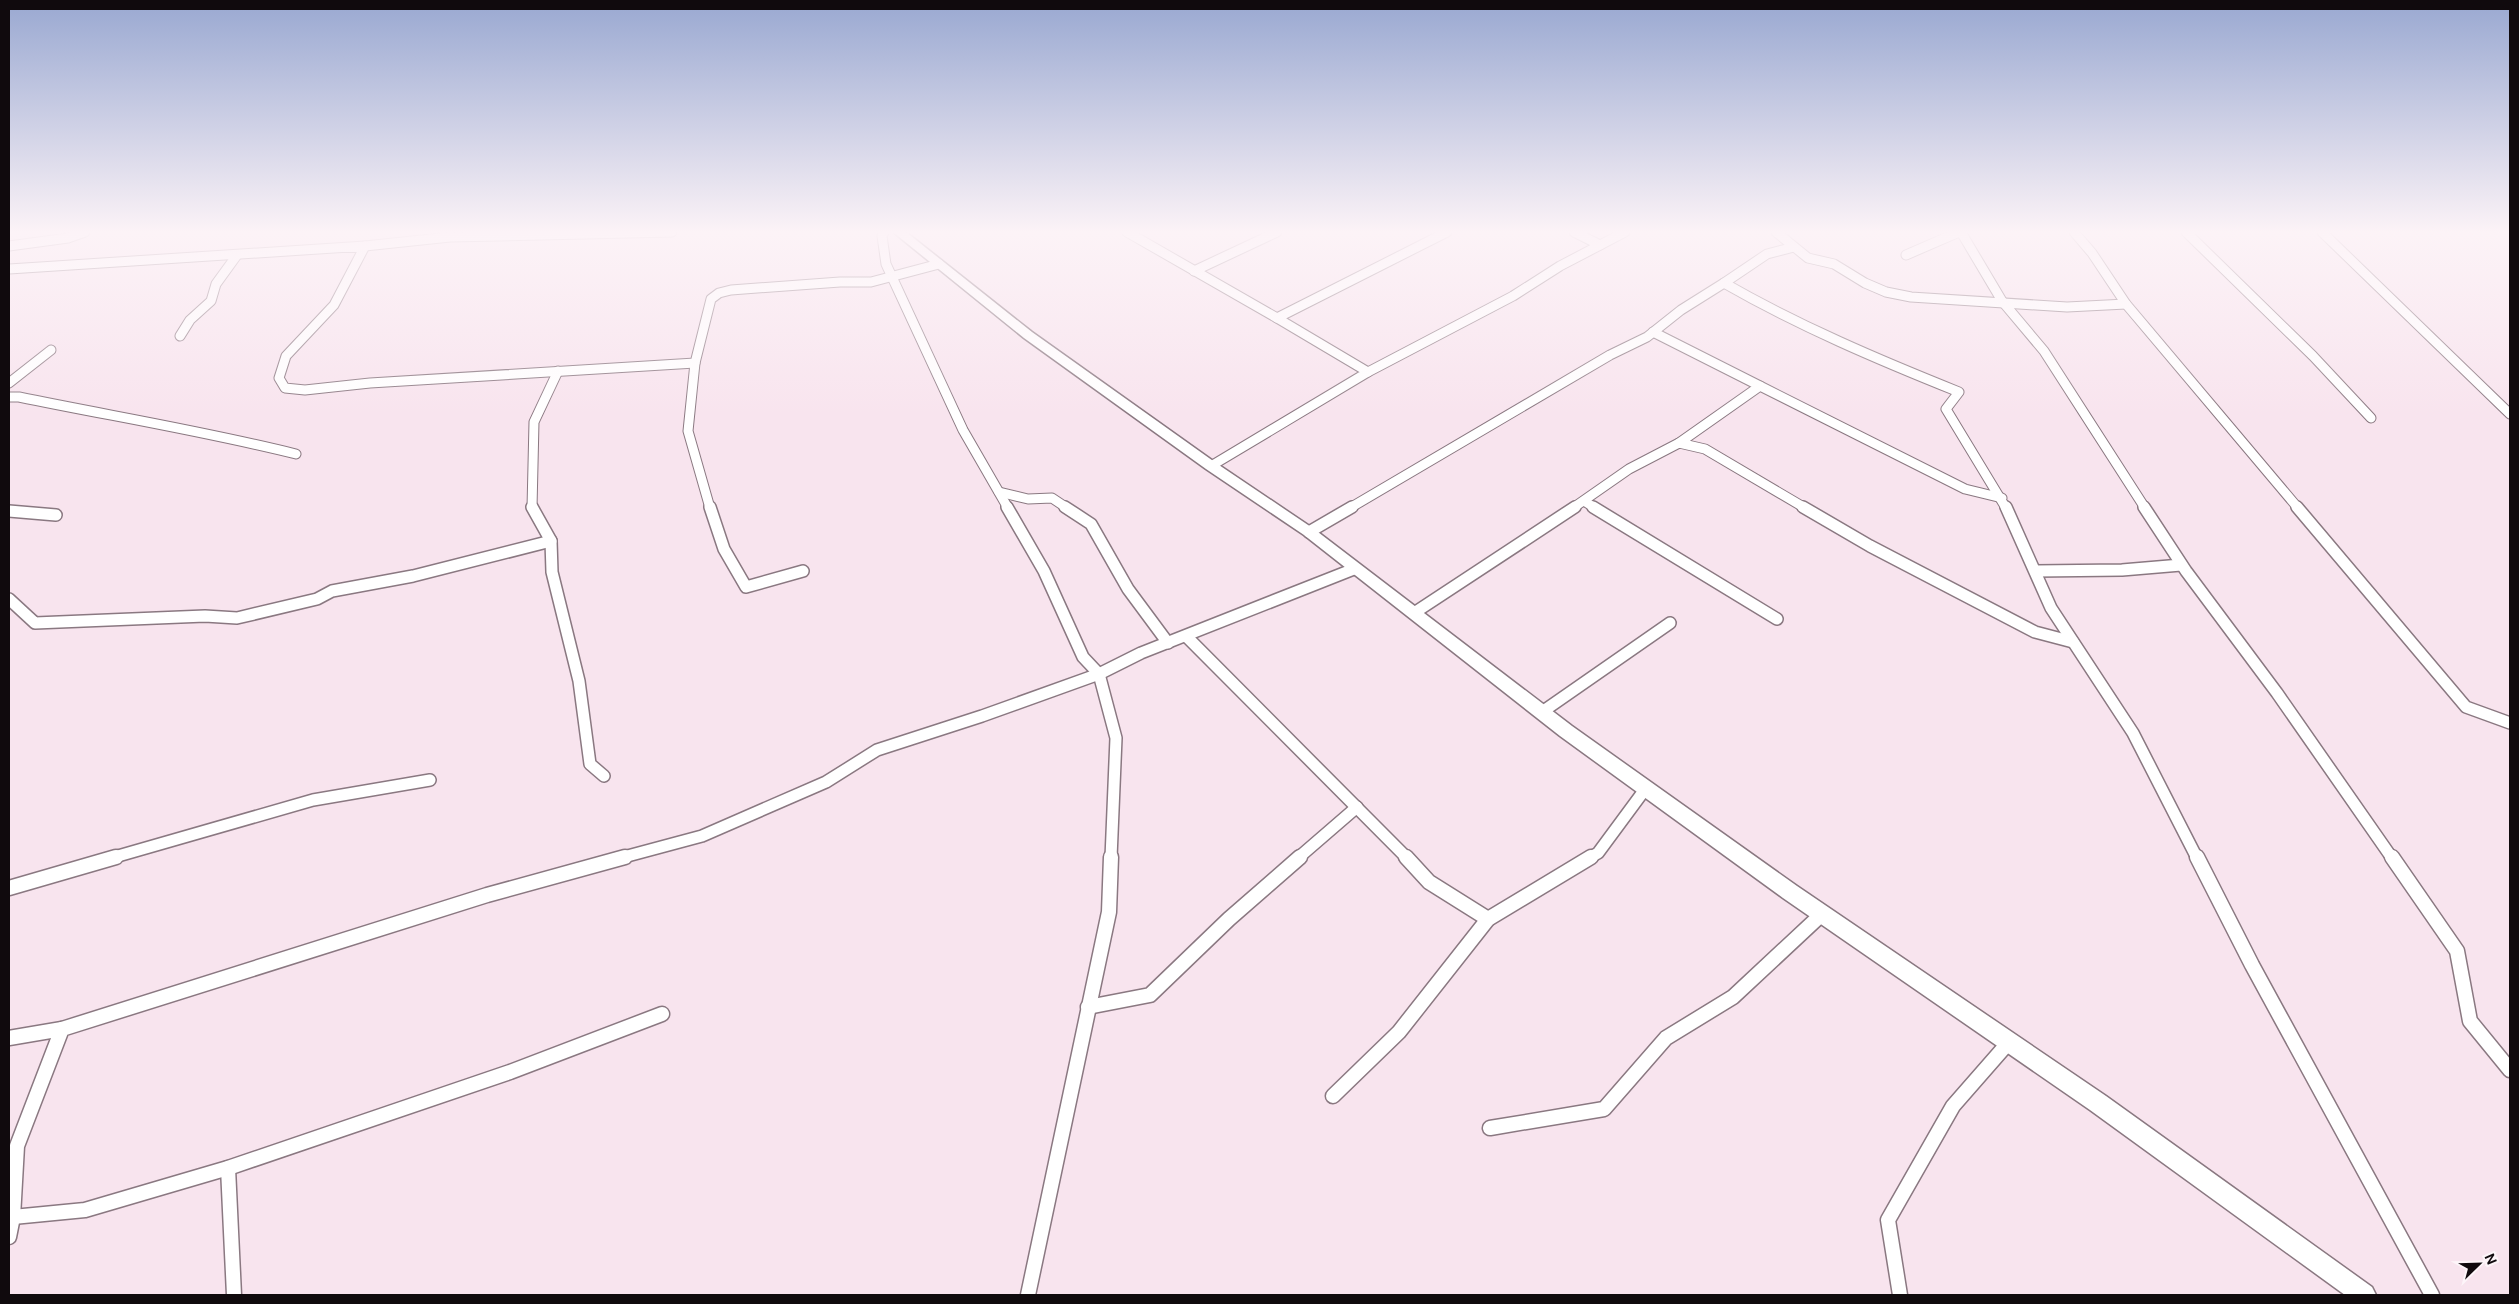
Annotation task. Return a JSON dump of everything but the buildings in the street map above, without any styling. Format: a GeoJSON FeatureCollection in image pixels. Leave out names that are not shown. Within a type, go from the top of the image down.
{"type":"FeatureCollection","features":[{"type":"Feature","properties":{"kind":"street"},"geometry":{"type":"LineString","coordinates":[[180,336],[190,320],[212,301],[214,293]]}},
{"type":"Feature","properties":{"kind":"street"},"geometry":{"type":"LineString","coordinates":[[340,293],[334,304],[286,356],[279,378],[286,388],[305,390],[370,383],[695,363]]}},
{"type":"Feature","properties":{"kind":"street"},"geometry":{"type":"LineString","coordinates":[[719,293],[711,299],[695,363],[688,431],[701,481],[724,549],[746,587],[803,571]]}},
{"type":"Feature","properties":{"kind":"street"},"geometry":{"type":"LineString","coordinates":[[899,293],[963,430],[1044,571],[1083,657],[1099,674],[1116,738],[1109,912],[1028,1295]]}},
{"type":"Feature","properties":{"kind":"street"},"geometry":{"type":"LineString","coordinates":[[975,293],[1028,336],[1211,466],[1308,532],[1542,712],[1646,788],[1822,914],[2106,1109],[2364,1295]]}},
{"type":"Feature","properties":{"kind":"street"},"geometry":{"type":"LineString","coordinates":[[1234,293],[1368,372]]}},
{"type":"Feature","properties":{"kind":"street"},"geometry":{"type":"LineString","coordinates":[[1277,318],[1327,293]]}},
{"type":"Feature","properties":{"kind":"street"},"geometry":{"type":"LineString","coordinates":[[1211,466],[1368,372],[1517,293]]}},
{"type":"Feature","properties":{"kind":"street"},"geometry":{"type":"LineString","coordinates":[[1308,532],[1610,355],[1653,332],[1681,310],[1708,293]]}},
{"type":"Feature","properties":{"kind":"street"},"geometry":{"type":"LineString","coordinates":[[1741,293],[1768,308],[1902,369],[1959,392],[1946,409],[2002,498],[2051,608],[2133,733],[2252,964],[2432,1295]]}},
{"type":"Feature","properties":{"kind":"street"},"geometry":{"type":"LineString","coordinates":[[1892,293],[1939,299],[2002,301],[2067,307],[2126,304]]}},
{"type":"Feature","properties":{"kind":"street"},"geometry":{"type":"LineString","coordinates":[[1997,293],[2044,351],[2182,565],[2277,693],[2457,951],[2470,1021],[2510,1070]]}},
{"type":"Feature","properties":{"kind":"street"},"geometry":{"type":"LineString","coordinates":[[2119,293],[2466,707],[2510,722]]}},
{"type":"Feature","properties":{"kind":"street"},"geometry":{"type":"LineString","coordinates":[[2248,293],[2313,356],[2371,418]]}},
{"type":"Feature","properties":{"kind":"street"},"geometry":{"type":"LineString","coordinates":[[2385,293],[2510,414]]}},
{"type":"Feature","properties":{"kind":"street"},"geometry":{"type":"LineString","coordinates":[[1653,332],[1916,462],[1965,489],[2002,498]]}},
{"type":"Feature","properties":{"kind":"street"},"geometry":{"type":"LineString","coordinates":[[9,383],[51,350]]}},
{"type":"Feature","properties":{"kind":"street"},"geometry":{"type":"LineString","coordinates":[[558,371],[534,422],[532,508],[551,541],[552,572],[579,681],[590,764],[604,776]]}},
{"type":"Feature","properties":{"kind":"street"},"geometry":{"type":"LineString","coordinates":[[1414,613],[1584,501],[1629,469],[1679,443],[1760,386]]}},
{"type":"Feature","properties":{"kind":"street"},"geometry":{"type":"LineString","coordinates":[[9,396],[144,424],[216,434],[296,454]]}},
{"type":"Feature","properties":{"kind":"street"},"geometry":{"type":"LineString","coordinates":[[1679,443],[1705,449],[1870,546],[2035,632],[2073,642]]}},
{"type":"Feature","properties":{"kind":"street"},"geometry":{"type":"LineString","coordinates":[[999,492],[1028,498],[1052,498],[1091,524],[1128,589],[1168,643]]}},
{"type":"Feature","properties":{"kind":"street"},"geometry":{"type":"LineString","coordinates":[[1584,501],[1777,619]]}},
{"type":"Feature","properties":{"kind":"street"},"geometry":{"type":"LineString","coordinates":[[9,511],[56,516]]}},
{"type":"Feature","properties":{"kind":"street"},"geometry":{"type":"LineString","coordinates":[[9,599],[35,623],[205,616],[237,618],[317,599],[332,591],[413,576],[551,541]]}},
{"type":"Feature","properties":{"kind":"street"},"geometry":{"type":"LineString","coordinates":[[2036,571],[2122,570],[2182,565]]}},
{"type":"Feature","properties":{"kind":"street"},"geometry":{"type":"LineString","coordinates":[[9,1038],[62,1029],[487,895],[702,836],[826,782],[877,750],[982,716],[1099,674],[1142,653],[1354,569]]}},
{"type":"Feature","properties":{"kind":"street"},"geometry":{"type":"LineString","coordinates":[[1542,712],[1670,623]]}},
{"type":"Feature","properties":{"kind":"street"},"geometry":{"type":"LineString","coordinates":[[1186,636],[1429,882],[1488,919]]}},
{"type":"Feature","properties":{"kind":"street"},"geometry":{"type":"LineString","coordinates":[[9,888],[313,800],[430,780]]}},
{"type":"Feature","properties":{"kind":"street"},"geometry":{"type":"LineString","coordinates":[[1333,1096],[1398,1032],[1488,919],[1498,911],[1598,853],[1646,788]]}},
{"type":"Feature","properties":{"kind":"street"},"geometry":{"type":"LineString","coordinates":[[1088,1007],[1150,995],[1229,919],[1357,807]]}},
{"type":"Feature","properties":{"kind":"street"},"geometry":{"type":"LineString","coordinates":[[1490,1128],[1604,1109],[1666,1038],[1733,997],[1822,914]]}},
{"type":"Feature","properties":{"kind":"street"},"geometry":{"type":"LineString","coordinates":[[13,1217],[85,1210],[228,1168],[510,1072],[662,1014]]}},
{"type":"Feature","properties":{"kind":"street"},"geometry":{"type":"LineString","coordinates":[[9,1237],[13,1217],[17,1146],[62,1029]]}},
{"type":"Feature","properties":{"kind":"street"},"geometry":{"type":"LineString","coordinates":[[1900,1295],[1888,1220],[1953,1106],[2009,1042]]}},
{"type":"Feature","properties":{"kind":"street"},"geometry":{"type":"LineString","coordinates":[[228,1168],[234,1295]]}}]}
